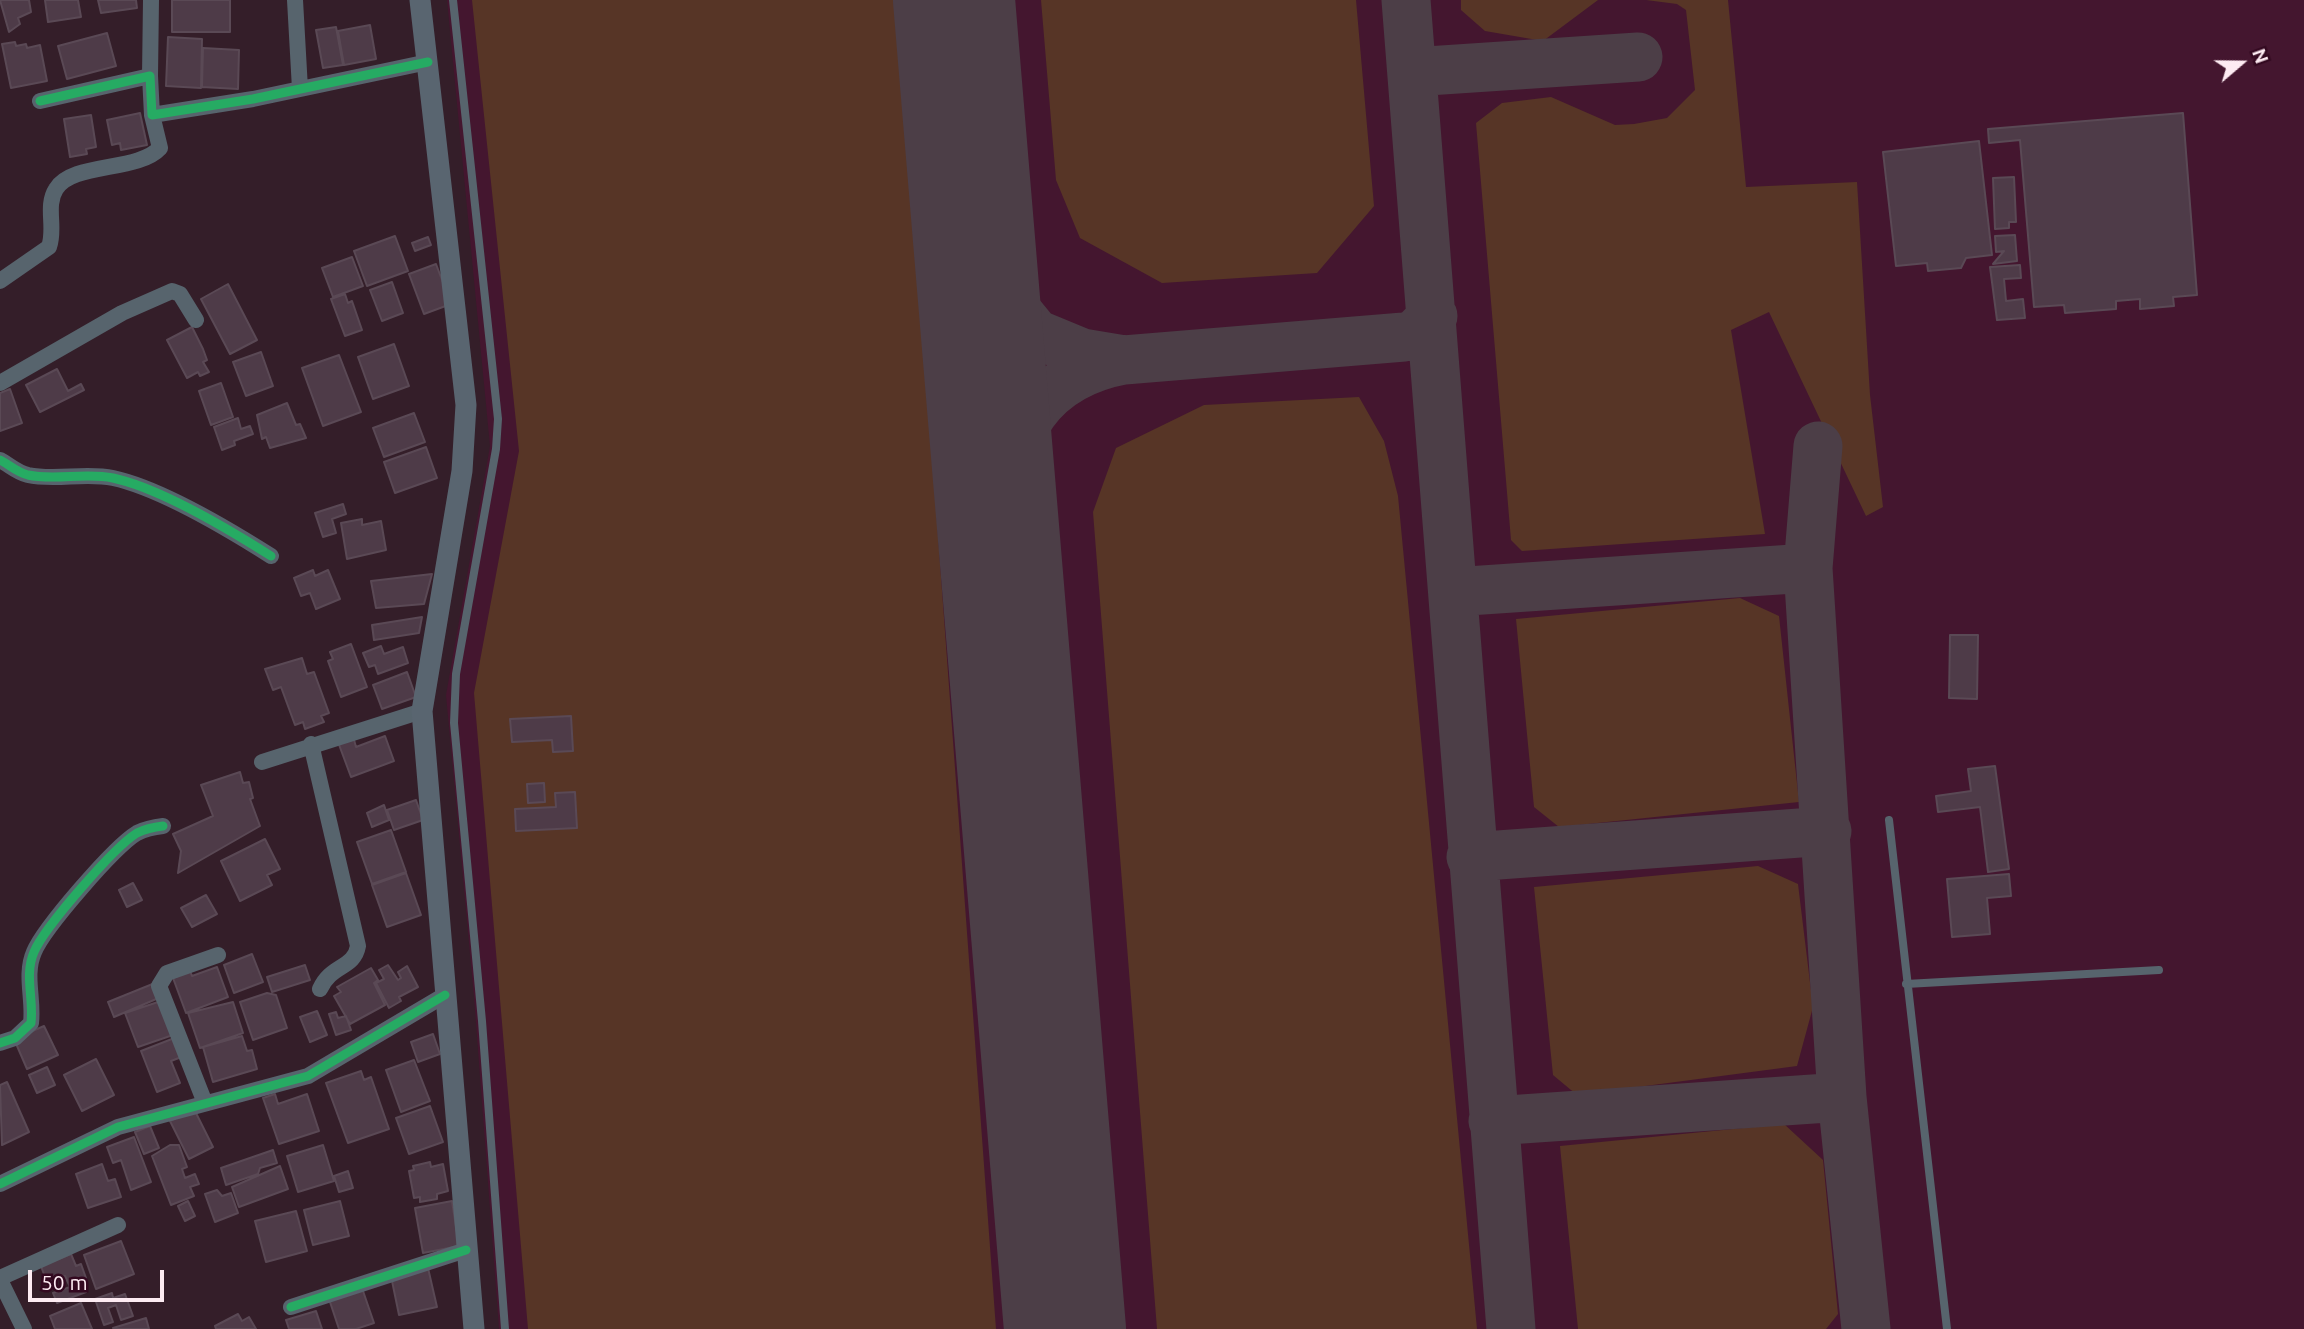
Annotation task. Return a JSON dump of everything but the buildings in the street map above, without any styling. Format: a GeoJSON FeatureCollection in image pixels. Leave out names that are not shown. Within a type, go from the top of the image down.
{"type":"FeatureCollection","features":[{"type":"Feature","properties":{"kind":"main road"},"geometry":{"type":"LineString","coordinates":[[420,0],[467,431],[422,711],[474,1329]]}},
{"type":"Feature","properties":{"kind":"street"},"geometry":{"type":"LineString","coordinates":[[0,281],[49,247],[52,198],[59,184],[74,176],[147,157],[160,148],[152,115],[151,0]]}},
{"type":"Feature","properties":{"kind":"street"},"geometry":{"type":"LineString","coordinates":[[295,0],[300,89]]}},
{"type":"Feature","properties":{"kind":"street"},"geometry":{"type":"LineString","coordinates":[[152,115],[300,89],[428,62]]}},
{"type":"Feature","properties":{"kind":"street"},"geometry":{"type":"LineString","coordinates":[[40,101],[150,76]]}},
{"type":"Feature","properties":{"kind":"street"},"geometry":{"type":"LineString","coordinates":[[0,383],[122,313],[172,291],[180,294],[196,320]]}},
{"type":"Feature","properties":{"kind":"street"},"geometry":{"type":"LineString","coordinates":[[0,460],[16,471],[30,476],[111,478],[139,485],[230,530],[271,556]]}},
{"type":"Feature","properties":{"kind":"street"},"geometry":{"type":"LineString","coordinates":[[262,762],[311,744],[422,711]]}},
{"type":"Feature","properties":{"kind":"street"},"geometry":{"type":"LineString","coordinates":[[311,744],[358,946],[352,961],[329,973],[320,989]]}},
{"type":"Feature","properties":{"kind":"street"},"geometry":{"type":"LineString","coordinates":[[0,1043],[15,1038],[31,1023],[30,965],[40,942],[93,876],[127,841],[140,831],[163,826]]}},
{"type":"Feature","properties":{"kind":"street"},"geometry":{"type":"LineString","coordinates":[[205,1103],[159,986],[167,973],[218,955]]}},
{"type":"Feature","properties":{"kind":"street"},"geometry":{"type":"LineString","coordinates":[[0,1184],[118,1127],[308,1076],[444,995]]}},
{"type":"Feature","properties":{"kind":"street"},"geometry":{"type":"LineString","coordinates":[[24,1329],[0,1279],[118,1225]]}},
{"type":"Feature","properties":{"kind":"street"},"geometry":{"type":"LineString","coordinates":[[291,1307],[466,1250]]}},
{"type":"Feature","properties":{"kind":"lane"},"geometry":{"type":"LineString","coordinates":[[453,0],[498,419],[496,449],[456,674],[454,723],[482,1021],[505,1329]]}},
{"type":"Feature","properties":{"kind":"lane"},"geometry":{"type":"LineString","coordinates":[[1889,820],[1947,1329]]}},
{"type":"Feature","properties":{"kind":"lane"},"geometry":{"type":"LineString","coordinates":[[1906,984],[2159,970]]}},
{"type":"Feature","properties":{"kind":"shaded area"},"geometry":{"type":"Polygon","coordinates":[[[447,0],[2304,0],[2304,1329],[499,1329],[474,997],[446,695],[490,446],[447,0]]]}},
{"type":"Feature","properties":{"kind":"shaded area"},"geometry":{"type":"Polygon","coordinates":[[[472,0],[895,0],[913,194],[996,1329],[528,1329],[474,693],[519,451],[472,0]]]}},
{"type":"Feature","properties":{"kind":"shaded area"},"geometry":{"type":"Polygon","coordinates":[[[1041,0],[1356,0],[1374,206],[1317,273],[1162,283],[1080,238],[1056,180],[1041,0]]]}},
{"type":"Feature","properties":{"kind":"shaded area"},"geometry":{"type":"Polygon","coordinates":[[[1461,0],[1598,0],[1543,41],[1485,31],[1461,10],[1461,0]]]}},
{"type":"Feature","properties":{"kind":"shaded area"},"geometry":{"type":"Polygon","coordinates":[[[1646,0],[1728,0],[1746,187],[1857,182],[1870,395],[1883,507],[1866,516],[1769,312],[1731,330],[1765,534],[1522,551],[1511,540],[1476,123],[1502,103],[1551,97],[1615,125],[1667,118],[1695,90],[1686,10],[1677,4],[1646,0]]]}},
{"type":"Feature","properties":{"kind":"shaded area"},"geometry":{"type":"Polygon","coordinates":[[[1359,397],[1384,441],[1398,496],[1477,1329],[1157,1329],[1093,512],[1116,448],[1204,405],[1359,397]]]}},
{"type":"Feature","properties":{"kind":"shaded area"},"geometry":{"type":"Polygon","coordinates":[[[1740,598],[1779,616],[1799,802],[1559,827],[1534,807],[1516,619],[1740,598]]]}},
{"type":"Feature","properties":{"kind":"shaded area"},"geometry":{"type":"Polygon","coordinates":[[[1758,866],[1798,884],[1813,1007],[1797,1066],[1577,1095],[1553,1075],[1534,887],[1758,866]]]}},
{"type":"Feature","properties":{"kind":"shaded area"},"geometry":{"type":"Polygon","coordinates":[[[1784,1124],[1823,1160],[1838,1314],[1826,1329],[1578,1329],[1560,1146],[1784,1124]]]}},
{"type":"Feature","properties":{"kind":"taxiway"},"geometry":{"type":"LineString","coordinates":[[1406,0],[1511,1329]]}},
{"type":"Feature","properties":{"kind":"taxiway"},"geometry":{"type":"LineString","coordinates":[[1412,72],[1638,57]]}},
{"type":"Feature","properties":{"kind":"taxiway"},"geometry":{"type":"LineString","coordinates":[[976,261],[1036,334],[1082,353],[1124,360]]}},
{"type":"Feature","properties":{"kind":"taxiway"},"geometry":{"type":"LineString","coordinates":[[997,512],[1011,457],[1034,412],[1050,394],[1070,379],[1094,368],[1124,360],[1404,337],[1414,335],[1433,316]]}},
{"type":"Feature","properties":{"kind":"taxiway"},"geometry":{"type":"LineString","coordinates":[[1818,446],[1808,568],[1842,1097],[1866,1329]]}},
{"type":"Feature","properties":{"kind":"taxiway"},"geometry":{"type":"LineString","coordinates":[[1453,592],[1808,568]]}},
{"type":"Feature","properties":{"kind":"taxiway"},"geometry":{"type":"LineString","coordinates":[[1471,857],[1827,831]]}},
{"type":"Feature","properties":{"kind":"taxiway"},"geometry":{"type":"LineString","coordinates":[[1493,1121],[1842,1097]]}},
{"type":"Feature","properties":{"kind":"runway"},"geometry":{"type":"LineString","coordinates":[[954,0],[1065,1329]]}},
{"type":"Feature","properties":{"kind":"cycle path"},"geometry":{"type":"LineString","coordinates":[[40,101],[150,76],[152,115],[253,99],[428,62]]}},
{"type":"Feature","properties":{"kind":"cycle path"},"geometry":{"type":"LineString","coordinates":[[0,460],[28,475],[38,477],[102,476],[131,483],[194,511],[271,556]]}},
{"type":"Feature","properties":{"kind":"cycle path"},"geometry":{"type":"LineString","coordinates":[[0,1043],[15,1038],[31,1023],[31,961],[51,925],[97,870],[126,841],[137,833],[163,826]]}},
{"type":"Feature","properties":{"kind":"cycle path"},"geometry":{"type":"LineString","coordinates":[[0,1184],[118,1127],[308,1076],[445,995]]}},
{"type":"Feature","properties":{"kind":"cycle path"},"geometry":{"type":"LineString","coordinates":[[291,1307],[466,1250]]}}]}
